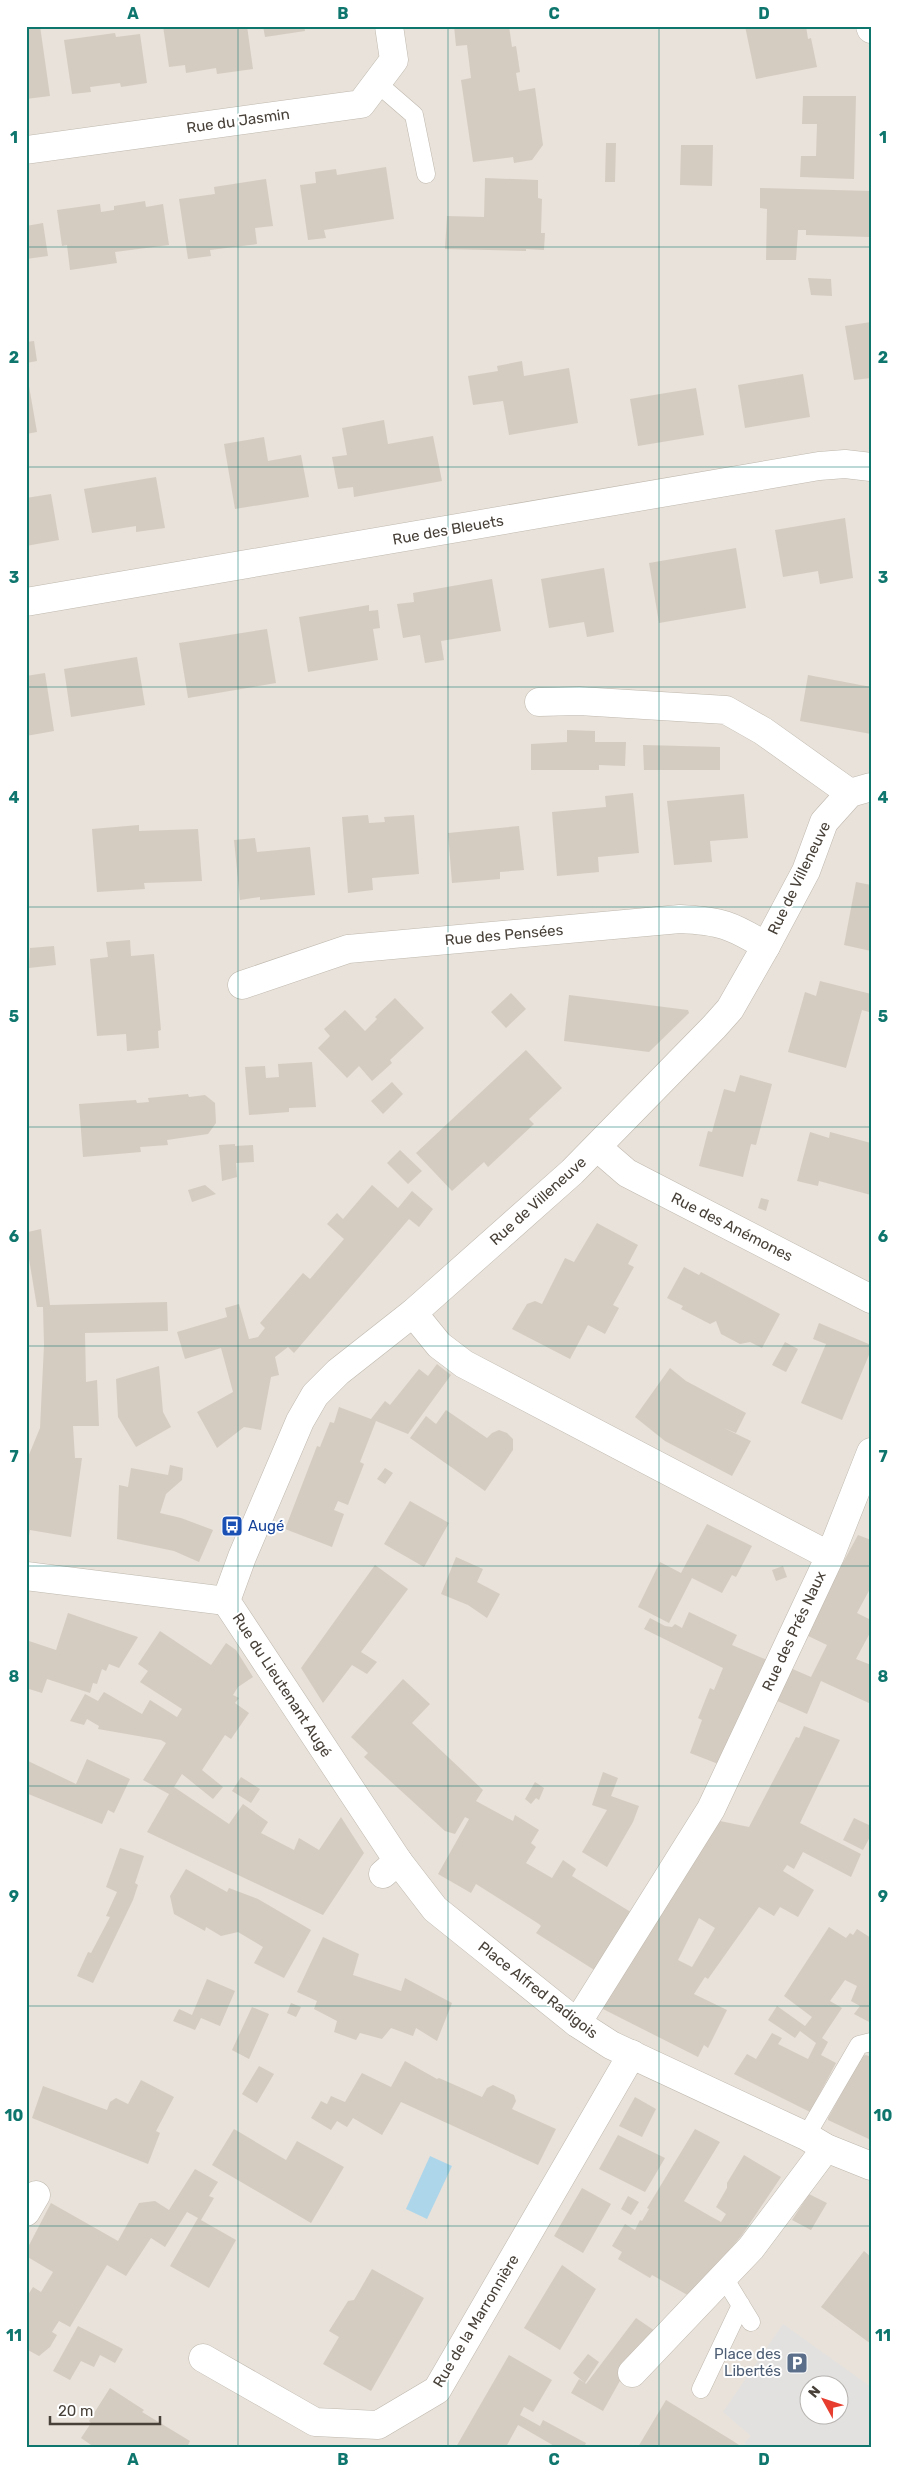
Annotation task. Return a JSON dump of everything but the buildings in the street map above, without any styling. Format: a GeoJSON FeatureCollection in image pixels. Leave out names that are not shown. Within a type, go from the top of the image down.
{"type":"FeatureCollection","features":[{"type":"Feature","properties":{"kind":"street","name":"Rue du Jasmin"},"geometry":{"type":"LineString","coordinates":[[26,150],[361,104],[394,60],[389,26]]}},
{"type":"Feature","properties":{"kind":"street","name":"Rue des Bleuets"},"geometry":{"type":"LineString","coordinates":[[26,602],[819,466],[845,464],[871,468]]}},
{"type":"Feature","properties":{"kind":"street","name":"Rue de Villeneuve"},"geometry":{"type":"LineString","coordinates":[[226,1601],[242,1557],[300,1421],[315,1395],[338,1372],[413,1313],[598,1148],[730,1009],[806,871],[824,822],[861,790],[726,710],[579,701],[539,702]]}},
{"type":"Feature","properties":{"kind":"street","name":"Rue des Pensées"},"geometry":{"type":"LineString","coordinates":[[242,986],[348,950],[680,919],[717,922],[731,926],[766,946]]}},
{"type":"Feature","properties":{"kind":"street","name":"Rue des Anémones"},"geometry":{"type":"LineString","coordinates":[[598,1148],[627,1173],[871,1299]]}},
{"type":"Feature","properties":{"kind":"street","name":"Rue des Prés Naux"},"geometry":{"type":"LineString","coordinates":[[413,1313],[439,1345],[464,1364],[830,1556],[711,1809],[577,2023]]}},
{"type":"Feature","properties":{"kind":"street"},"geometry":{"type":"LineString","coordinates":[[830,1556],[871,1452]]}},
{"type":"Feature","properties":{"kind":"street","name":"Rue du Lieutenant Augé"},"geometry":{"type":"LineString","coordinates":[[26,1576],[226,1601],[390,1868]]}},
{"type":"Feature","properties":{"kind":"street","name":"Place Alfred Radigois"},"geometry":{"type":"LineString","coordinates":[[390,1868],[435,1910],[577,2023],[611,2045],[871,2166]]}},
{"type":"Feature","properties":{"kind":"street","name":"Rue de la Marronnière"},"geometry":{"type":"LineString","coordinates":[[203,2358],[315,2422],[378,2425],[437,2390],[632,2054]]}},
{"type":"Feature","properties":{"kind":"street"},"geometry":{"type":"LineString","coordinates":[[632,2373],[751,2248],[816,2142]]}},
{"type":"Feature","properties":{"kind":"lane"},"geometry":{"type":"LineString","coordinates":[[377,83],[414,115],[426,174]]}},
{"type":"Feature","properties":{"kind":"lane"},"geometry":{"type":"LineString","coordinates":[[816,2142],[859,2045],[871,2042]]}},
{"type":"Feature","properties":{"kind":"lane"},"geometry":{"type":"LineString","coordinates":[[723,2276],[751,2322]]}},
{"type":"Feature","properties":{"kind":"lane"},"geometry":{"type":"LineString","coordinates":[[701,2388],[741,2305]]}},
{"type":"Feature","properties":{"kind":"shaded area"},"geometry":{"type":"Polygon","coordinates":[[[26,26],[871,26],[871,2447],[26,2447],[26,26]]]}},
{"type":"Feature","properties":{"kind":"shaded area","name":"Place des Libertés"},"geometry":{"type":"Polygon","coordinates":[[[783,2324],[871,2387],[871,2447],[748,2447],[744,2443],[751,2436],[723,2412],[783,2324]]]}},
{"type":"Feature","properties":{"kind":"water"},"geometry":{"type":"Polygon","coordinates":[[[430,2156],[452,2166],[427,2219],[406,2209],[430,2156]]]}},
{"type":"Feature","properties":{"kind":"place","name":"Augé"},"geometry":{"type":"Point","coordinates":[232,1526]}},
{"type":"Feature","properties":{"kind":"place","name":"Place des Libertés"},"geometry":{"type":"Point","coordinates":[797,2363]}}]}
